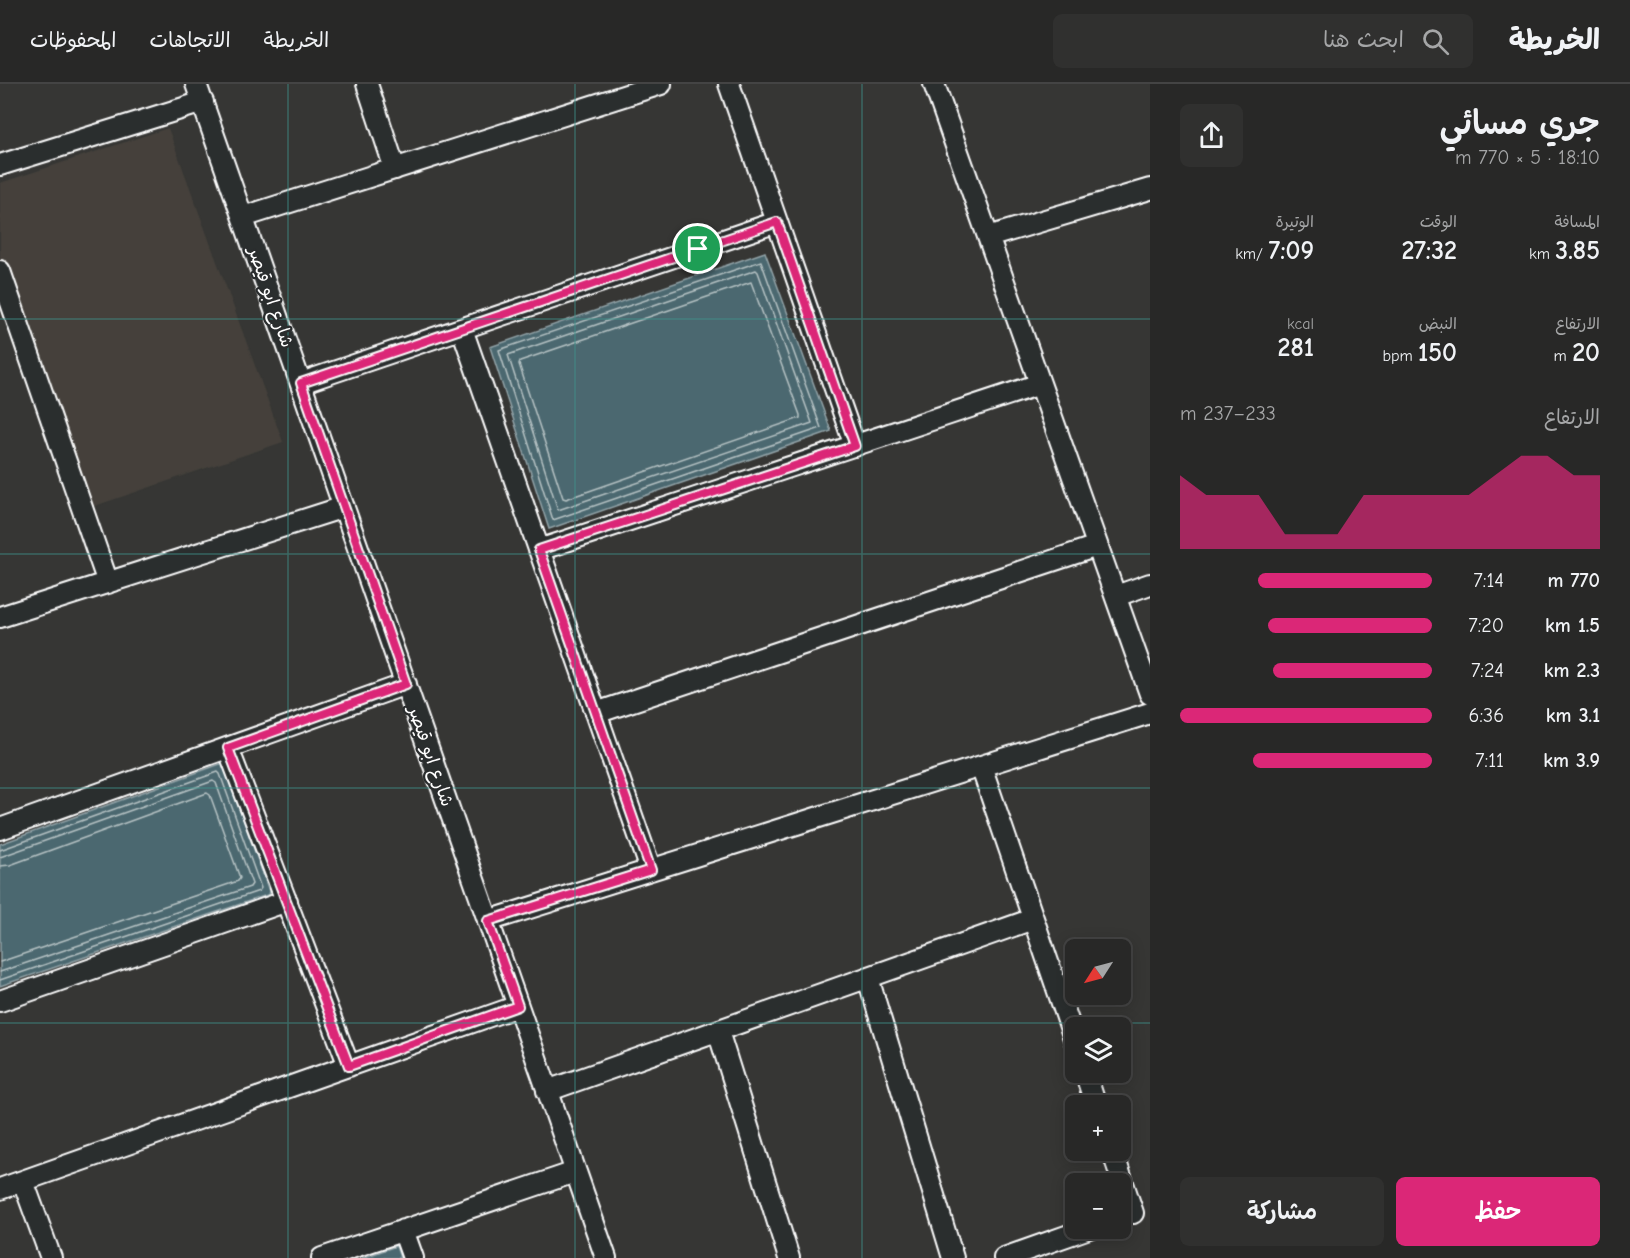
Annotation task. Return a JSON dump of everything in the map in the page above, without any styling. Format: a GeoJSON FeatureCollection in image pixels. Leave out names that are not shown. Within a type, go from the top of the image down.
{"type":"FeatureCollection","features":[{"type":"Feature","properties":{"kind":"street"},"geometry":{"type":"LineString","coordinates":[[367,84],[395,169]]}},
{"type":"Feature","properties":{"kind":"street"},"geometry":{"type":"LineString","coordinates":[[243,217],[661,84]]}},
{"type":"Feature","properties":{"kind":"street"},"geometry":{"type":"LineString","coordinates":[[729,84],[855,446]]}},
{"type":"Feature","properties":{"kind":"street"},"geometry":{"type":"LineString","coordinates":[[934,84],[1150,694]]}},
{"type":"Feature","properties":{"kind":"street"},"geometry":{"type":"LineString","coordinates":[[0,165],[200,93]]}},
{"type":"Feature","properties":{"kind":"street","name":"شارع ابو قيصر"},"geometry":{"type":"LineString","coordinates":[[200,93],[606,1258]]}},
{"type":"Feature","properties":{"kind":"street"},"geometry":{"type":"LineString","coordinates":[[988,237],[1150,189]]}},
{"type":"Feature","properties":{"kind":"street"},"geometry":{"type":"LineString","coordinates":[[301,383],[777,222]]}},
{"type":"Feature","properties":{"kind":"street"},"geometry":{"type":"LineString","coordinates":[[0,271],[108,583]]}},
{"type":"Feature","properties":{"kind":"street"},"geometry":{"type":"LineString","coordinates":[[462,329],[651,870]]}},
{"type":"Feature","properties":{"kind":"street"},"geometry":{"type":"LineString","coordinates":[[539,550],[1040,384]]}},
{"type":"Feature","properties":{"kind":"street"},"geometry":{"type":"LineString","coordinates":[[0,617],[344,507]]}},
{"type":"Feature","properties":{"kind":"street"},"geometry":{"type":"LineString","coordinates":[[596,713],[1097,546]]}},
{"type":"Feature","properties":{"kind":"street"},"geometry":{"type":"LineString","coordinates":[[1116,596],[1150,584]]}},
{"type":"Feature","properties":{"kind":"street"},"geometry":{"type":"LineString","coordinates":[[0,829],[406,684]]}},
{"type":"Feature","properties":{"kind":"street"},"geometry":{"type":"LineString","coordinates":[[488,921],[1150,713]]}},
{"type":"Feature","properties":{"kind":"street"},"geometry":{"type":"LineString","coordinates":[[228,748],[349,1066]]}},
{"type":"Feature","properties":{"kind":"street"},"geometry":{"type":"LineString","coordinates":[[981,766],[1067,1017]]}},
{"type":"Feature","properties":{"kind":"street"},"geometry":{"type":"LineString","coordinates":[[0,1001],[286,901]]}},
{"type":"Feature","properties":{"kind":"street"},"geometry":{"type":"LineString","coordinates":[[548,1091],[1033,919]]}},
{"type":"Feature","properties":{"kind":"street"},"geometry":{"type":"LineString","coordinates":[[868,978],[953,1258]]}},
{"type":"Feature","properties":{"kind":"street"},"geometry":{"type":"LineString","coordinates":[[0,1189],[518,1006]]}},
{"type":"Feature","properties":{"kind":"street"},"geometry":{"type":"LineString","coordinates":[[718,1031],[789,1258]]}},
{"type":"Feature","properties":{"kind":"street"},"geometry":{"type":"LineString","coordinates":[[1116,1161],[1135,1213]]}},
{"type":"Feature","properties":{"kind":"street"},"geometry":{"type":"LineString","coordinates":[[322,1258],[576,1172]]}},
{"type":"Feature","properties":{"kind":"street"},"geometry":{"type":"LineString","coordinates":[[23,1181],[51,1258]]}},
{"type":"Feature","properties":{"kind":"street"},"geometry":{"type":"LineString","coordinates":[[403,1230],[413,1258]]}},
{"type":"Feature","properties":{"kind":"street"},"geometry":{"type":"LineString","coordinates":[[1004,1258],[1065,1236]]}},
{"type":"Feature","properties":{"kind":"shaded area"},"geometry":{"type":"Polygon","coordinates":[[[168,128],[283,442],[80,511],[0,281],[0,183],[168,128]]]}},
{"type":"Feature","properties":{"kind":"water"},"geometry":{"type":"Polygon","coordinates":[[[765,252],[831,431],[549,529],[490,347],[765,252]]]}},
{"type":"Feature","properties":{"kind":"water"},"geometry":{"type":"Polygon","coordinates":[[[223,763],[270,894],[0,986],[0,844],[223,763]]]}},
{"type":"Feature","properties":{"kind":"water"},"geometry":{"type":"Polygon","coordinates":[[[396,1246],[400,1258],[362,1258],[396,1246]]]}},
{"type":"Feature","properties":{"kind":"route"},"geometry":{"type":"LineString","coordinates":[[777,222],[855,446],[539,550],[651,870],[488,921],[518,1006],[349,1066],[228,748],[406,684],[301,383],[698,249],[777,222]]}}]}
